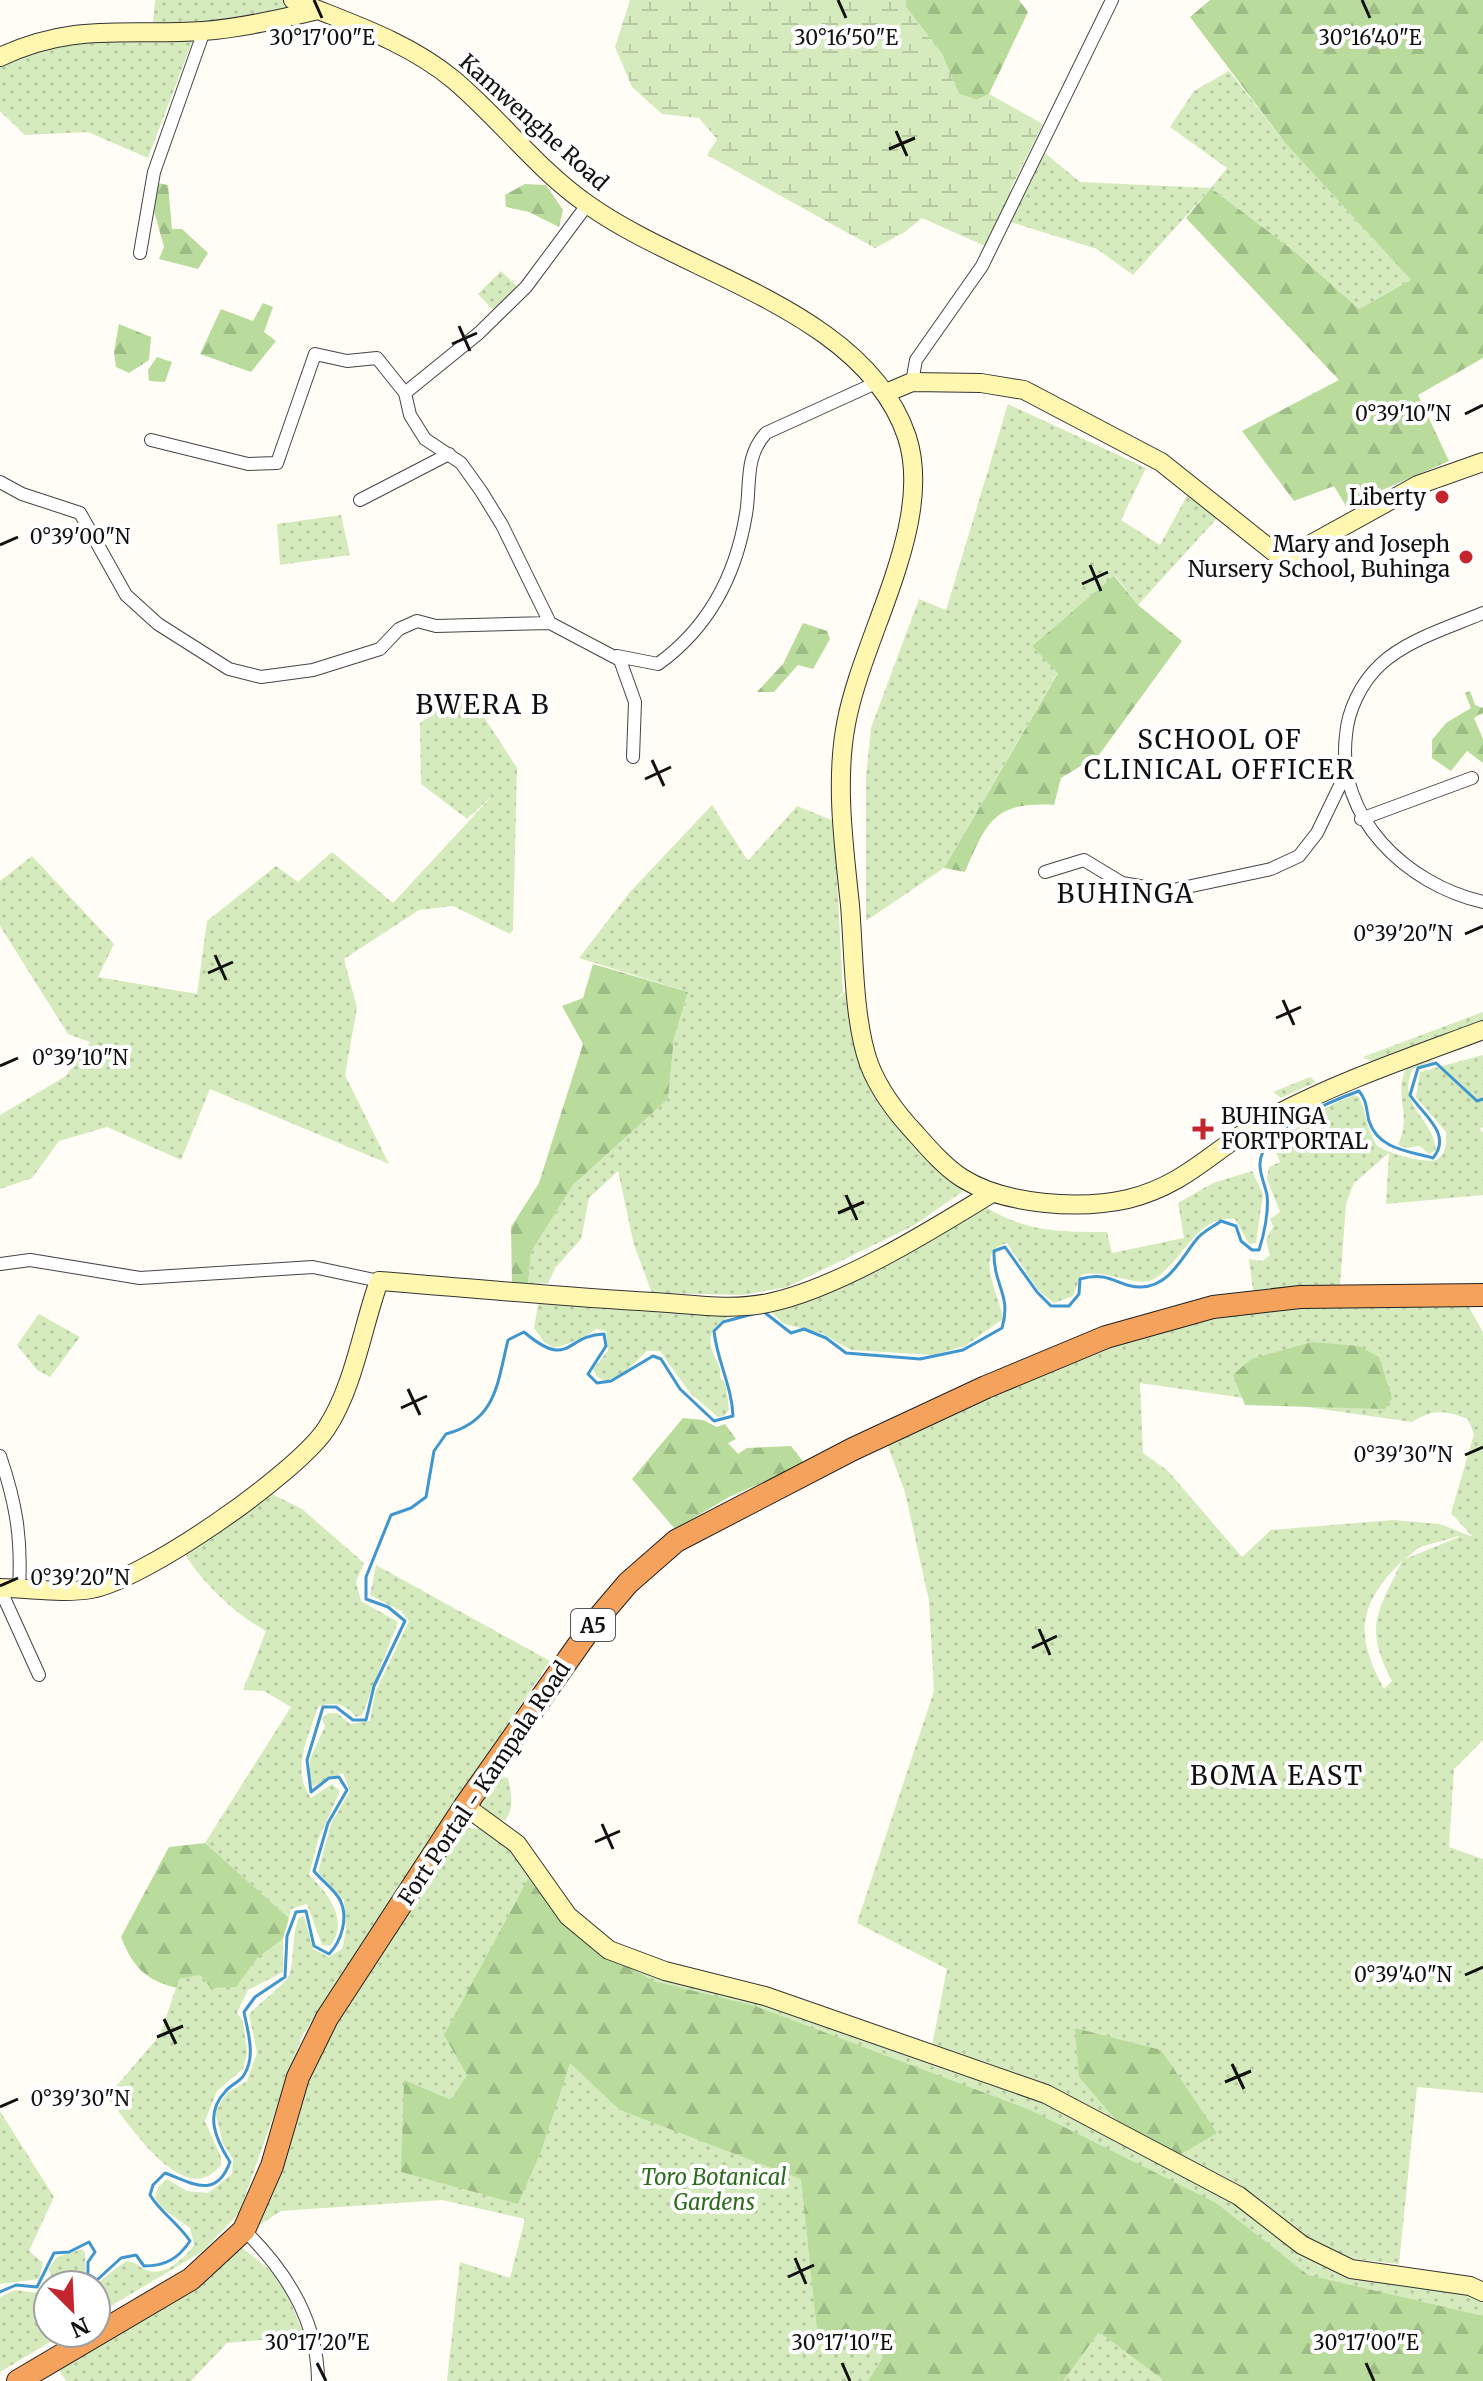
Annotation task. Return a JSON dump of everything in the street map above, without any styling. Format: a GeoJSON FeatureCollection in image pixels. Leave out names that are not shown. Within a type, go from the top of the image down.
{"type":"FeatureCollection","features":[{"type":"Feature","properties":{"kind":"highway","name":"Fort Portal - Kampala Road"},"geometry":{"type":"LineString","coordinates":[[18,2381],[191,2279],[244,2230],[261,2198],[311,2047],[465,1806],[594,1623],[628,1583],[676,1541],[729,1511],[999,1381],[1079,1347],[1145,1325],[1213,1307],[1300,1297],[1483,1295]]}},
{"type":"Feature","properties":{"kind":"main road","name":"Kamwenghe Road"},"geometry":{"type":"LineString","coordinates":[[293,0],[413,50],[453,79],[587,205],[700,268],[795,315],[859,359],[885,392],[907,437],[915,476],[912,515],[857,675],[845,730],[843,832],[864,1042],[869,1063],[899,1116],[943,1163],[963,1179],[992,1193],[1030,1202],[1096,1203],[1144,1194],[1198,1169],[1264,1120],[1483,1030]]}},
{"type":"Feature","properties":{"kind":"main road"},"geometry":{"type":"LineString","coordinates":[[0,57],[47,37],[81,31],[204,31],[318,10]]}},
{"type":"Feature","properties":{"kind":"main road"},"geometry":{"type":"LineString","coordinates":[[885,392],[912,382],[1002,385],[1039,397],[1161,462],[1279,556],[1295,553],[1418,485],[1483,462]]}},
{"type":"Feature","properties":{"kind":"main road"},"geometry":{"type":"LineString","coordinates":[[6,1588],[63,1591],[95,1588],[201,1532],[291,1465],[325,1431],[338,1409],[379,1281],[630,1301],[737,1306],[768,1303],[839,1276],[925,1234],[992,1193]]}},
{"type":"Feature","properties":{"kind":"main road"},"geometry":{"type":"LineString","coordinates":[[465,1806],[517,1844],[568,1916],[609,1950],[665,1971],[765,1996],[1046,2094],[1239,2196],[1302,2245],[1351,2269],[1470,2286],[1483,2292]]}},
{"type":"Feature","properties":{"kind":"street"},"geometry":{"type":"LineString","coordinates":[[912,382],[916,360],[982,266],[1112,0]]}},
{"type":"Feature","properties":{"kind":"street"},"geometry":{"type":"LineString","coordinates":[[140,253],[154,172],[204,31]]}},
{"type":"Feature","properties":{"kind":"street"},"geometry":{"type":"LineString","coordinates":[[405,393],[479,333],[526,287],[587,205]]}},
{"type":"Feature","properties":{"kind":"street"},"geometry":{"type":"LineString","coordinates":[[151,440],[248,464],[277,463],[315,354],[347,361],[377,358],[405,393],[410,415],[425,439],[461,463],[502,525],[550,623]]}},
{"type":"Feature","properties":{"kind":"street"},"geometry":{"type":"LineString","coordinates":[[0,482],[22,494],[73,508],[99,542],[126,595],[158,624],[204,656],[229,669],[261,677],[313,670],[380,649],[399,629],[417,621],[436,626],[550,623],[617,656],[658,664],[684,644],[702,623],[724,587],[736,559],[747,512],[747,478],[755,444],[766,433],[885,392]]}},
{"type":"Feature","properties":{"kind":"street"},"geometry":{"type":"LineString","coordinates":[[360,500],[449,454]]}},
{"type":"Feature","properties":{"kind":"street"},"geometry":{"type":"LineString","coordinates":[[1483,613],[1403,649],[1376,669],[1351,711],[1346,731],[1345,775],[1361,819],[1390,851],[1423,878],[1456,895],[1483,902]]}},
{"type":"Feature","properties":{"kind":"street"},"geometry":{"type":"LineString","coordinates":[[617,656],[635,702],[633,757]]}},
{"type":"Feature","properties":{"kind":"street"},"geometry":{"type":"LineString","coordinates":[[1045,872],[1084,860],[1122,883],[1168,891],[1271,869],[1299,856],[1317,833],[1345,775]]}},
{"type":"Feature","properties":{"kind":"street"},"geometry":{"type":"LineString","coordinates":[[1361,819],[1472,778]]}},
{"type":"Feature","properties":{"kind":"street"},"geometry":{"type":"LineString","coordinates":[[0,1264],[30,1260],[140,1278],[313,1267],[379,1281]]}},
{"type":"Feature","properties":{"kind":"street"},"geometry":{"type":"LineString","coordinates":[[0,1456],[13,1494],[22,1543],[6,1588],[39,1675]]}},
{"type":"Feature","properties":{"kind":"street"},"geometry":{"type":"LineString","coordinates":[[244,2230],[279,2266],[306,2312],[318,2381]]}},
{"type":"Feature","properties":{"kind":"green space"},"geometry":{"type":"Polygon","coordinates":[[[155,0],[291,0],[302,6],[195,24],[153,24],[155,0]]]}},
{"type":"Feature","properties":{"kind":"green space"},"geometry":{"type":"Polygon","coordinates":[[[630,0],[906,0],[906,7],[942,54],[959,94],[977,100],[989,94],[1043,124],[1011,188],[1004,220],[985,246],[922,218],[905,232],[875,248],[707,155],[717,139],[699,118],[662,114],[632,87],[615,47],[630,0]]]}},
{"type":"Feature","properties":{"kind":"green space"},"geometry":{"type":"Polygon","coordinates":[[[906,0],[1019,0],[1028,12],[989,94],[977,100],[959,94],[942,54],[906,7],[906,0]]]}},
{"type":"Feature","properties":{"kind":"green space"},"geometry":{"type":"Polygon","coordinates":[[[1210,0],[1483,0],[1483,358],[1418,395],[1449,461],[1346,506],[1334,486],[1294,501],[1242,431],[1339,380],[1186,218],[1211,188],[1294,251],[1359,309],[1411,280],[1286,144],[1190,17],[1210,0]]]}},
{"type":"Feature","properties":{"kind":"green space"},"geometry":{"type":"Polygon","coordinates":[[[195,34],[148,158],[88,132],[25,135],[0,111],[0,64],[84,35],[195,34]]]}},
{"type":"Feature","properties":{"kind":"green space"},"geometry":{"type":"Polygon","coordinates":[[[1229,71],[1286,144],[1411,280],[1359,309],[1294,251],[1211,188],[1227,168],[1170,127],[1194,91],[1229,71]]]}},
{"type":"Feature","properties":{"kind":"green space"},"geometry":{"type":"Polygon","coordinates":[[[1045,153],[1080,182],[1211,188],[1133,275],[1097,249],[1004,220],[1024,193],[1045,153]]]}},
{"type":"Feature","properties":{"kind":"green space"},"geometry":{"type":"Polygon","coordinates":[[[157,183],[168,185],[172,229],[182,229],[208,253],[198,269],[159,259],[164,247],[154,211],[157,183]]]}},
{"type":"Feature","properties":{"kind":"green space"},"geometry":{"type":"Polygon","coordinates":[[[525,184],[546,185],[563,210],[559,227],[529,212],[506,207],[505,195],[525,184]]]}},
{"type":"Feature","properties":{"kind":"green space"},"geometry":{"type":"Polygon","coordinates":[[[501,271],[520,289],[496,313],[478,294],[501,271]]]}},
{"type":"Feature","properties":{"kind":"green space"},"geometry":{"type":"Polygon","coordinates":[[[263,303],[273,307],[264,332],[276,341],[251,372],[200,354],[221,309],[253,321],[263,303]]]}},
{"type":"Feature","properties":{"kind":"green space"},"geometry":{"type":"Polygon","coordinates":[[[119,324],[151,337],[149,360],[129,373],[116,367],[114,352],[119,324]]]}},
{"type":"Feature","properties":{"kind":"green space"},"geometry":{"type":"Polygon","coordinates":[[[157,357],[172,362],[165,382],[149,381],[148,370],[157,357]]]}},
{"type":"Feature","properties":{"kind":"green space"},"geometry":{"type":"Polygon","coordinates":[[[1008,404],[1146,468],[1121,520],[1160,545],[1189,492],[1220,515],[1138,605],[1115,576],[1032,646],[1058,672],[944,868],[866,921],[866,777],[871,728],[919,599],[946,610],[1008,404]]]}},
{"type":"Feature","properties":{"kind":"green space"},"geometry":{"type":"Polygon","coordinates":[[[341,515],[350,555],[280,565],[277,524],[341,515]]]}},
{"type":"Feature","properties":{"kind":"green space"},"geometry":{"type":"Polygon","coordinates":[[[1114,576],[1138,605],[1182,641],[1099,755],[1061,778],[1054,805],[1018,807],[1005,812],[995,819],[979,840],[965,872],[944,868],[1058,673],[1032,646],[1114,576]]]}},
{"type":"Feature","properties":{"kind":"green space"},"geometry":{"type":"Polygon","coordinates":[[[803,623],[827,631],[830,639],[813,669],[798,665],[774,692],[757,692],[783,664],[803,623]]]}},
{"type":"Feature","properties":{"kind":"green space"},"geometry":{"type":"Polygon","coordinates":[[[466,689],[517,768],[513,930],[510,934],[453,906],[419,910],[344,959],[357,1008],[345,1075],[389,1164],[210,1089],[181,1160],[107,1127],[59,1141],[32,1178],[0,1189],[0,1115],[66,1076],[90,1042],[68,1034],[0,926],[0,881],[32,856],[114,944],[98,977],[197,994],[207,921],[276,866],[298,882],[332,852],[393,903],[493,795],[467,819],[421,784],[420,723],[466,689]]]}},
{"type":"Feature","properties":{"kind":"green space"},"geometry":{"type":"Polygon","coordinates":[[[1470,691],[1475,705],[1483,708],[1483,713],[1474,718],[1483,739],[1483,763],[1467,751],[1451,771],[1432,758],[1432,740],[1446,723],[1471,708],[1465,693],[1470,691]]]}},
{"type":"Feature","properties":{"kind":"green space"},"geometry":{"type":"Polygon","coordinates":[[[712,805],[748,861],[797,806],[839,823],[837,878],[843,993],[833,1002],[855,985],[861,1062],[876,1100],[912,1141],[969,1187],[913,1226],[787,1287],[743,1295],[652,1293],[634,1245],[618,1171],[589,1198],[581,1239],[556,1267],[548,1283],[528,1285],[531,1252],[573,1185],[668,1099],[674,1038],[688,992],[579,958],[630,892],[712,805]]]}},
{"type":"Feature","properties":{"kind":"green space"},"geometry":{"type":"Polygon","coordinates":[[[593,964],[688,992],[674,1038],[668,1099],[573,1185],[531,1252],[528,1285],[512,1284],[511,1227],[539,1183],[583,1044],[562,1006],[583,998],[593,964]]]}},
{"type":"Feature","properties":{"kind":"green space"},"geometry":{"type":"Polygon","coordinates":[[[1483,1012],[1483,1025],[1373,1062],[1363,1057],[1483,1012]]]}},
{"type":"Feature","properties":{"kind":"green space"},"geometry":{"type":"Polygon","coordinates":[[[1483,1055],[1483,1127],[1480,1129],[1483,1133],[1483,1195],[1386,1204],[1389,1153],[1354,1183],[1346,1204],[1340,1285],[1253,1291],[1249,1259],[1262,1261],[1270,1255],[1266,1240],[1273,1227],[1270,1219],[1280,1212],[1267,1179],[1269,1167],[1280,1162],[1274,1147],[1315,1112],[1354,1095],[1359,1097],[1376,1144],[1395,1154],[1436,1160],[1444,1151],[1446,1132],[1416,1097],[1420,1072],[1483,1055]]]}},
{"type":"Feature","properties":{"kind":"green space"},"geometry":{"type":"Polygon","coordinates":[[[1436,1059],[1413,1069],[1409,1081],[1412,1102],[1434,1139],[1436,1150],[1429,1154],[1420,1146],[1406,1148],[1398,1145],[1404,1124],[1401,1087],[1407,1067],[1436,1059]]]}},
{"type":"Feature","properties":{"kind":"green space"},"geometry":{"type":"Polygon","coordinates":[[[1310,1077],[1316,1082],[1281,1098],[1273,1092],[1310,1077]]]}},
{"type":"Feature","properties":{"kind":"green space"},"geometry":{"type":"Polygon","coordinates":[[[1252,1171],[1263,1194],[1256,1243],[1249,1244],[1235,1219],[1222,1219],[1200,1231],[1154,1279],[1139,1282],[1101,1274],[1081,1275],[1073,1296],[1054,1303],[1038,1290],[1007,1243],[997,1248],[991,1255],[990,1265],[1003,1319],[965,1346],[933,1355],[851,1350],[821,1333],[784,1324],[768,1309],[726,1319],[712,1332],[711,1341],[720,1377],[726,1385],[729,1410],[724,1416],[718,1417],[690,1393],[660,1351],[647,1351],[625,1372],[606,1381],[597,1377],[593,1369],[608,1351],[606,1331],[596,1329],[582,1339],[554,1348],[544,1342],[534,1328],[539,1299],[693,1307],[794,1294],[982,1205],[1013,1221],[1042,1229],[1107,1232],[1112,1253],[1184,1238],[1178,1203],[1213,1183],[1252,1171]]]}},
{"type":"Feature","properties":{"kind":"green space"},"geometry":{"type":"Polygon","coordinates":[[[1465,1300],[1483,1332],[1483,1740],[1454,1769],[1449,1847],[1483,1859],[1483,2093],[1417,2087],[1399,2264],[1355,2259],[1312,2241],[1227,2178],[1124,2128],[1050,2085],[932,2046],[947,1969],[857,1923],[934,1691],[929,1601],[905,1492],[886,1441],[1075,1358],[1179,1326],[1300,1307],[1465,1300]],[[1140,1383],[1143,1453],[1168,1471],[1242,1557],[1271,1530],[1393,1520],[1440,1524],[1473,1537],[1451,1513],[1474,1434],[1468,1419],[1439,1412],[1412,1422],[1140,1383]],[[1459,1536],[1420,1547],[1405,1559],[1459,1536]],[[1402,1561],[1376,1592],[1365,1622],[1368,1653],[1384,1689],[1392,1681],[1378,1646],[1377,1620],[1402,1561]]]}},
{"type":"Feature","properties":{"kind":"green space"},"geometry":{"type":"Polygon","coordinates":[[[39,1314],[80,1337],[50,1377],[37,1370],[17,1345],[39,1314]]]}},
{"type":"Feature","properties":{"kind":"green space"},"geometry":{"type":"Polygon","coordinates":[[[1312,1342],[1359,1346],[1379,1357],[1392,1398],[1385,1409],[1245,1405],[1233,1375],[1251,1359],[1312,1342]]]}},
{"type":"Feature","properties":{"kind":"green space"},"geometry":{"type":"Polygon","coordinates":[[[683,1418],[703,1420],[717,1427],[725,1424],[736,1439],[728,1443],[738,1454],[747,1448],[791,1446],[805,1464],[729,1497],[675,1529],[632,1479],[683,1418]]]}},
{"type":"Feature","properties":{"kind":"green space"},"geometry":{"type":"Polygon","coordinates":[[[270,1493],[302,1509],[364,1563],[356,1582],[361,1601],[398,1622],[362,1715],[356,1717],[339,1704],[318,1707],[303,1753],[302,1776],[311,1798],[332,1784],[340,1791],[318,1840],[309,1875],[329,1899],[337,1917],[336,1937],[330,1946],[322,1945],[307,1904],[291,1909],[289,1918],[205,1843],[291,1707],[264,1691],[243,1690],[266,1631],[219,1595],[182,1549],[270,1493]]]}},
{"type":"Feature","properties":{"kind":"green space"},"geometry":{"type":"Polygon","coordinates":[[[376,1565],[550,1661],[302,2036],[239,2213],[203,2251],[112,2305],[112,2271],[118,2266],[127,2261],[151,2271],[166,2269],[185,2256],[194,2245],[190,2228],[163,2209],[155,2198],[158,2187],[167,2179],[187,2191],[208,2193],[232,2174],[233,2159],[223,2144],[215,2111],[227,2093],[247,2081],[257,2053],[249,2014],[289,1975],[299,1918],[304,1916],[313,1949],[329,1957],[342,1949],[346,1930],[344,1900],[318,1872],[331,1824],[350,1791],[343,1773],[313,1786],[309,1782],[310,1759],[325,1726],[322,1719],[328,1713],[337,1713],[350,1724],[370,1721],[375,1693],[409,1621],[401,1611],[370,1595],[376,1565]]]}},
{"type":"Feature","properties":{"kind":"green space"},"geometry":{"type":"Polygon","coordinates":[[[503,1777],[508,1778],[511,1800],[505,1821],[493,1817],[482,1806],[487,1793],[503,1777]]]}},
{"type":"Feature","properties":{"kind":"green space","name":"Toro Botanical Gardens"},"geometry":{"type":"Polygon","coordinates":[[[467,1828],[484,1829],[513,1850],[575,1935],[608,1956],[761,2002],[1042,2100],[1235,2201],[1297,2252],[1483,2292],[1483,2381],[447,2381],[460,2262],[510,2278],[525,2219],[442,2200],[281,2211],[258,2226],[322,2035],[455,1837],[467,1828]]]}},
{"type":"Feature","properties":{"kind":"green space"},"geometry":{"type":"Polygon","coordinates":[[[205,1843],[289,1918],[283,1939],[258,1957],[236,1987],[211,1988],[200,1975],[179,1979],[177,1988],[156,1981],[142,1971],[121,1937],[169,1847],[205,1843]]]}},
{"type":"Feature","properties":{"kind":"green space"},"geometry":{"type":"Polygon","coordinates":[[[528,1879],[575,1935],[653,1981],[755,2006],[1030,2110],[1216,2203],[1308,2275],[1483,2316],[1483,2381],[1165,2381],[1099,2332],[1063,2381],[868,2381],[889,2348],[818,2339],[801,2179],[620,2110],[570,2063],[542,2149],[518,2204],[401,2172],[404,2080],[451,2100],[467,2075],[444,2035],[528,1879]]]}},
{"type":"Feature","properties":{"kind":"green space"},"geometry":{"type":"Polygon","coordinates":[[[283,1939],[283,1972],[248,1990],[237,2013],[243,2021],[247,2053],[243,2069],[217,2091],[205,2121],[221,2157],[221,2165],[206,2177],[191,2178],[159,2159],[107,2097],[160,2035],[179,1979],[200,1974],[236,1987],[258,1956],[283,1939]]]}},
{"type":"Feature","properties":{"kind":"green space"},"geometry":{"type":"Polygon","coordinates":[[[1075,2028],[1161,2050],[1217,2133],[1179,2155],[1121,2126],[1079,2077],[1075,2028]]]}},
{"type":"Feature","properties":{"kind":"green space"},"geometry":{"type":"Polygon","coordinates":[[[0,2111],[54,2197],[29,2251],[43,2263],[42,2269],[32,2269],[32,2280],[0,2284],[0,2111]]]}},
{"type":"Feature","properties":{"kind":"green space"},"geometry":{"type":"Polygon","coordinates":[[[240,2246],[280,2278],[305,2336],[227,2343],[191,2381],[66,2381],[54,2362],[75,2349],[112,2349],[112,2326],[240,2246]]]}},
{"type":"Feature","properties":{"kind":"green space"},"geometry":{"type":"Polygon","coordinates":[[[82,2249],[85,2252],[86,2269],[49,2269],[57,2257],[82,2249]]]}},
{"type":"Feature","properties":{"kind":"green space"},"geometry":{"type":"Polygon","coordinates":[[[15,2290],[32,2292],[32,2349],[38,2349],[0,2372],[0,2297],[15,2290]]]}},
{"type":"Feature","properties":{"kind":"waterway"},"geometry":{"type":"LineString","coordinates":[[764,1312],[791,1333],[804,1329],[826,1338],[846,1353],[920,1359],[963,1350],[1002,1328],[1005,1307],[994,1251],[1005,1247],[1037,1292],[1051,1306],[1069,1306],[1079,1294],[1080,1279],[1100,1277],[1133,1287],[1151,1285],[1167,1277],[1198,1237],[1221,1221],[1236,1226],[1241,1241],[1252,1250],[1259,1250],[1267,1208],[1260,1169],[1263,1152],[1271,1140],[1299,1119],[1359,1091],[1365,1101],[1369,1121],[1379,1138],[1404,1151],[1433,1158],[1440,1141],[1438,1133],[1410,1095],[1418,1068],[1436,1063],[1477,1101],[1483,1099]]}},
{"type":"Feature","properties":{"kind":"waterway"},"geometry":{"type":"LineString","coordinates":[[0,2292],[16,2285],[37,2287],[54,2253],[69,2252],[89,2242],[95,2252],[88,2262],[88,2274],[97,2280],[121,2258],[136,2255],[144,2266],[158,2265],[176,2257],[190,2241],[150,2195],[153,2185],[165,2173],[202,2186],[218,2181],[224,2174],[230,2162],[214,2127],[215,2109],[227,2090],[248,2068],[250,2044],[244,2012],[255,1997],[285,1977],[287,1936],[296,1912],[306,1911],[314,1946],[329,1954],[342,1929],[344,1914],[340,1900],[314,1871],[328,1823],[347,1790],[339,1777],[329,1778],[311,1792],[307,1760],[323,1707],[336,1707],[353,1720],[366,1720],[374,1686],[405,1621],[388,1607],[366,1599],[366,1577],[391,1515],[411,1508],[426,1497],[434,1451],[446,1434],[475,1420],[492,1399],[508,1340],[524,1332],[550,1349],[559,1350],[591,1336],[604,1334],[606,1346],[588,1374],[597,1383],[611,1381],[653,1356],[661,1359],[680,1389],[714,1421],[733,1416],[714,1331],[723,1322],[753,1314]]}},
{"type":"Feature","properties":{"kind":"place","name":"Liberty"},"geometry":{"type":"Point","coordinates":[1442,497]}},
{"type":"Feature","properties":{"kind":"place","name":"Mary and Joseph Nursery School, Buhinga"},"geometry":{"type":"Point","coordinates":[1466,557]}},
{"type":"Feature","properties":{"kind":"place","name":"BUHINGA FORTPORTAL"},"geometry":{"type":"Point","coordinates":[1203,1129]}},
{"type":"Feature","properties":{"kind":"district","name":"BWERA B"},"geometry":{"type":"Point","coordinates":[483,704]}},
{"type":"Feature","properties":{"kind":"district","name":"SCHOOL OF CLINICAL OFFICER"},"geometry":{"type":"Point","coordinates":[1220,754]}},
{"type":"Feature","properties":{"kind":"district","name":"BUHINGA"},"geometry":{"type":"Point","coordinates":[1126,893]}},
{"type":"Feature","properties":{"kind":"district","name":"BOMA EAST"},"geometry":{"type":"Point","coordinates":[1277,1775]}}]}
